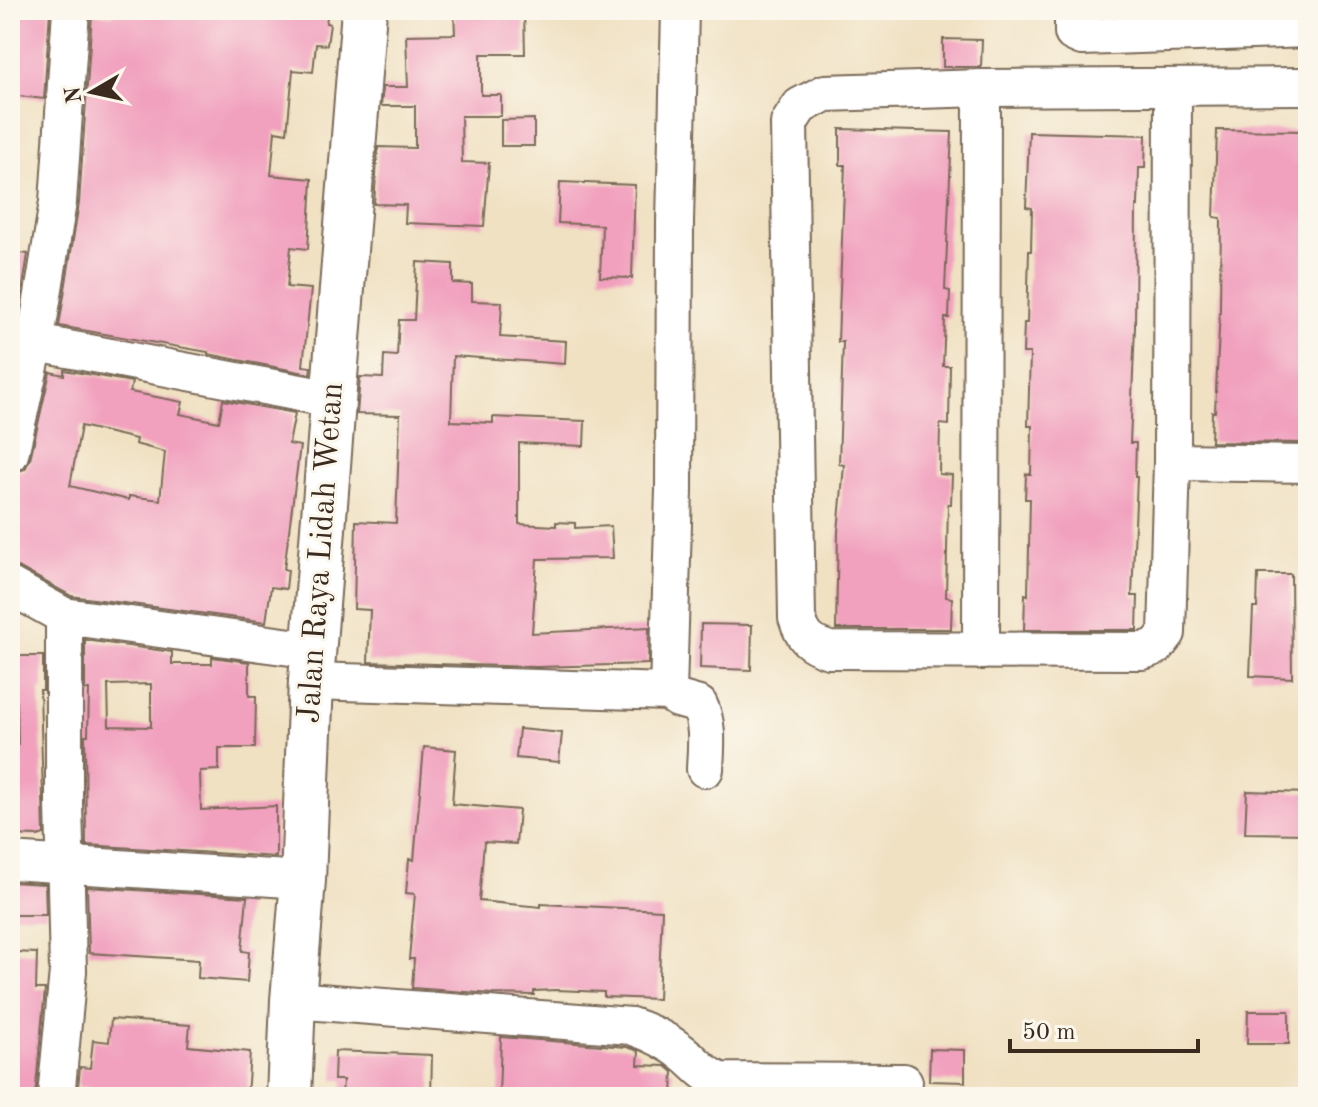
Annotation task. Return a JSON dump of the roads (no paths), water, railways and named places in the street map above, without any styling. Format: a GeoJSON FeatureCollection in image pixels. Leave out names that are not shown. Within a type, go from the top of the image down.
{"type":"FeatureCollection","features":[{"type":"Feature","properties":{"kind":"main road","name":"Jalan Raya Lidah Wetan"},"geometry":{"type":"LineString","coordinates":[[289,1097],[303,880],[312,666],[364,10]]}},
{"type":"Feature","properties":{"kind":"street"},"geometry":{"type":"LineString","coordinates":[[10,454],[22,341],[58,202],[71,10]]}},
{"type":"Feature","properties":{"kind":"street"},"geometry":{"type":"LineString","coordinates":[[668,692],[674,490],[680,10]]}},
{"type":"Feature","properties":{"kind":"street"},"geometry":{"type":"LineString","coordinates":[[1073,10],[1073,33],[1082,37],[1308,29]]}},
{"type":"Feature","properties":{"kind":"street"},"geometry":{"type":"LineString","coordinates":[[1173,87],[1172,462],[1167,633],[1157,646],[1143,651],[829,650],[811,645],[802,634],[797,618],[789,123],[800,106],[825,93],[982,88],[1308,86]]}},
{"type":"Feature","properties":{"kind":"street"},"geometry":{"type":"LineString","coordinates":[[981,651],[982,88]]}},
{"type":"Feature","properties":{"kind":"street"},"geometry":{"type":"LineString","coordinates":[[22,341],[332,399]]}},
{"type":"Feature","properties":{"kind":"street"},"geometry":{"type":"LineString","coordinates":[[1172,462],[1308,464]]}},
{"type":"Feature","properties":{"kind":"street"},"geometry":{"type":"LineString","coordinates":[[10,586],[64,616],[312,666],[668,692],[678,699],[699,705],[706,733],[705,769]]}},
{"type":"Feature","properties":{"kind":"street"},"geometry":{"type":"LineString","coordinates":[[56,1097],[68,971],[64,616]]}},
{"type":"Feature","properties":{"kind":"street"},"geometry":{"type":"LineString","coordinates":[[10,861],[303,880]]}},
{"type":"Feature","properties":{"kind":"street"},"geometry":{"type":"LineString","coordinates":[[293,1000],[631,1026],[669,1043],[701,1072],[720,1081],[904,1082]]}}]}
